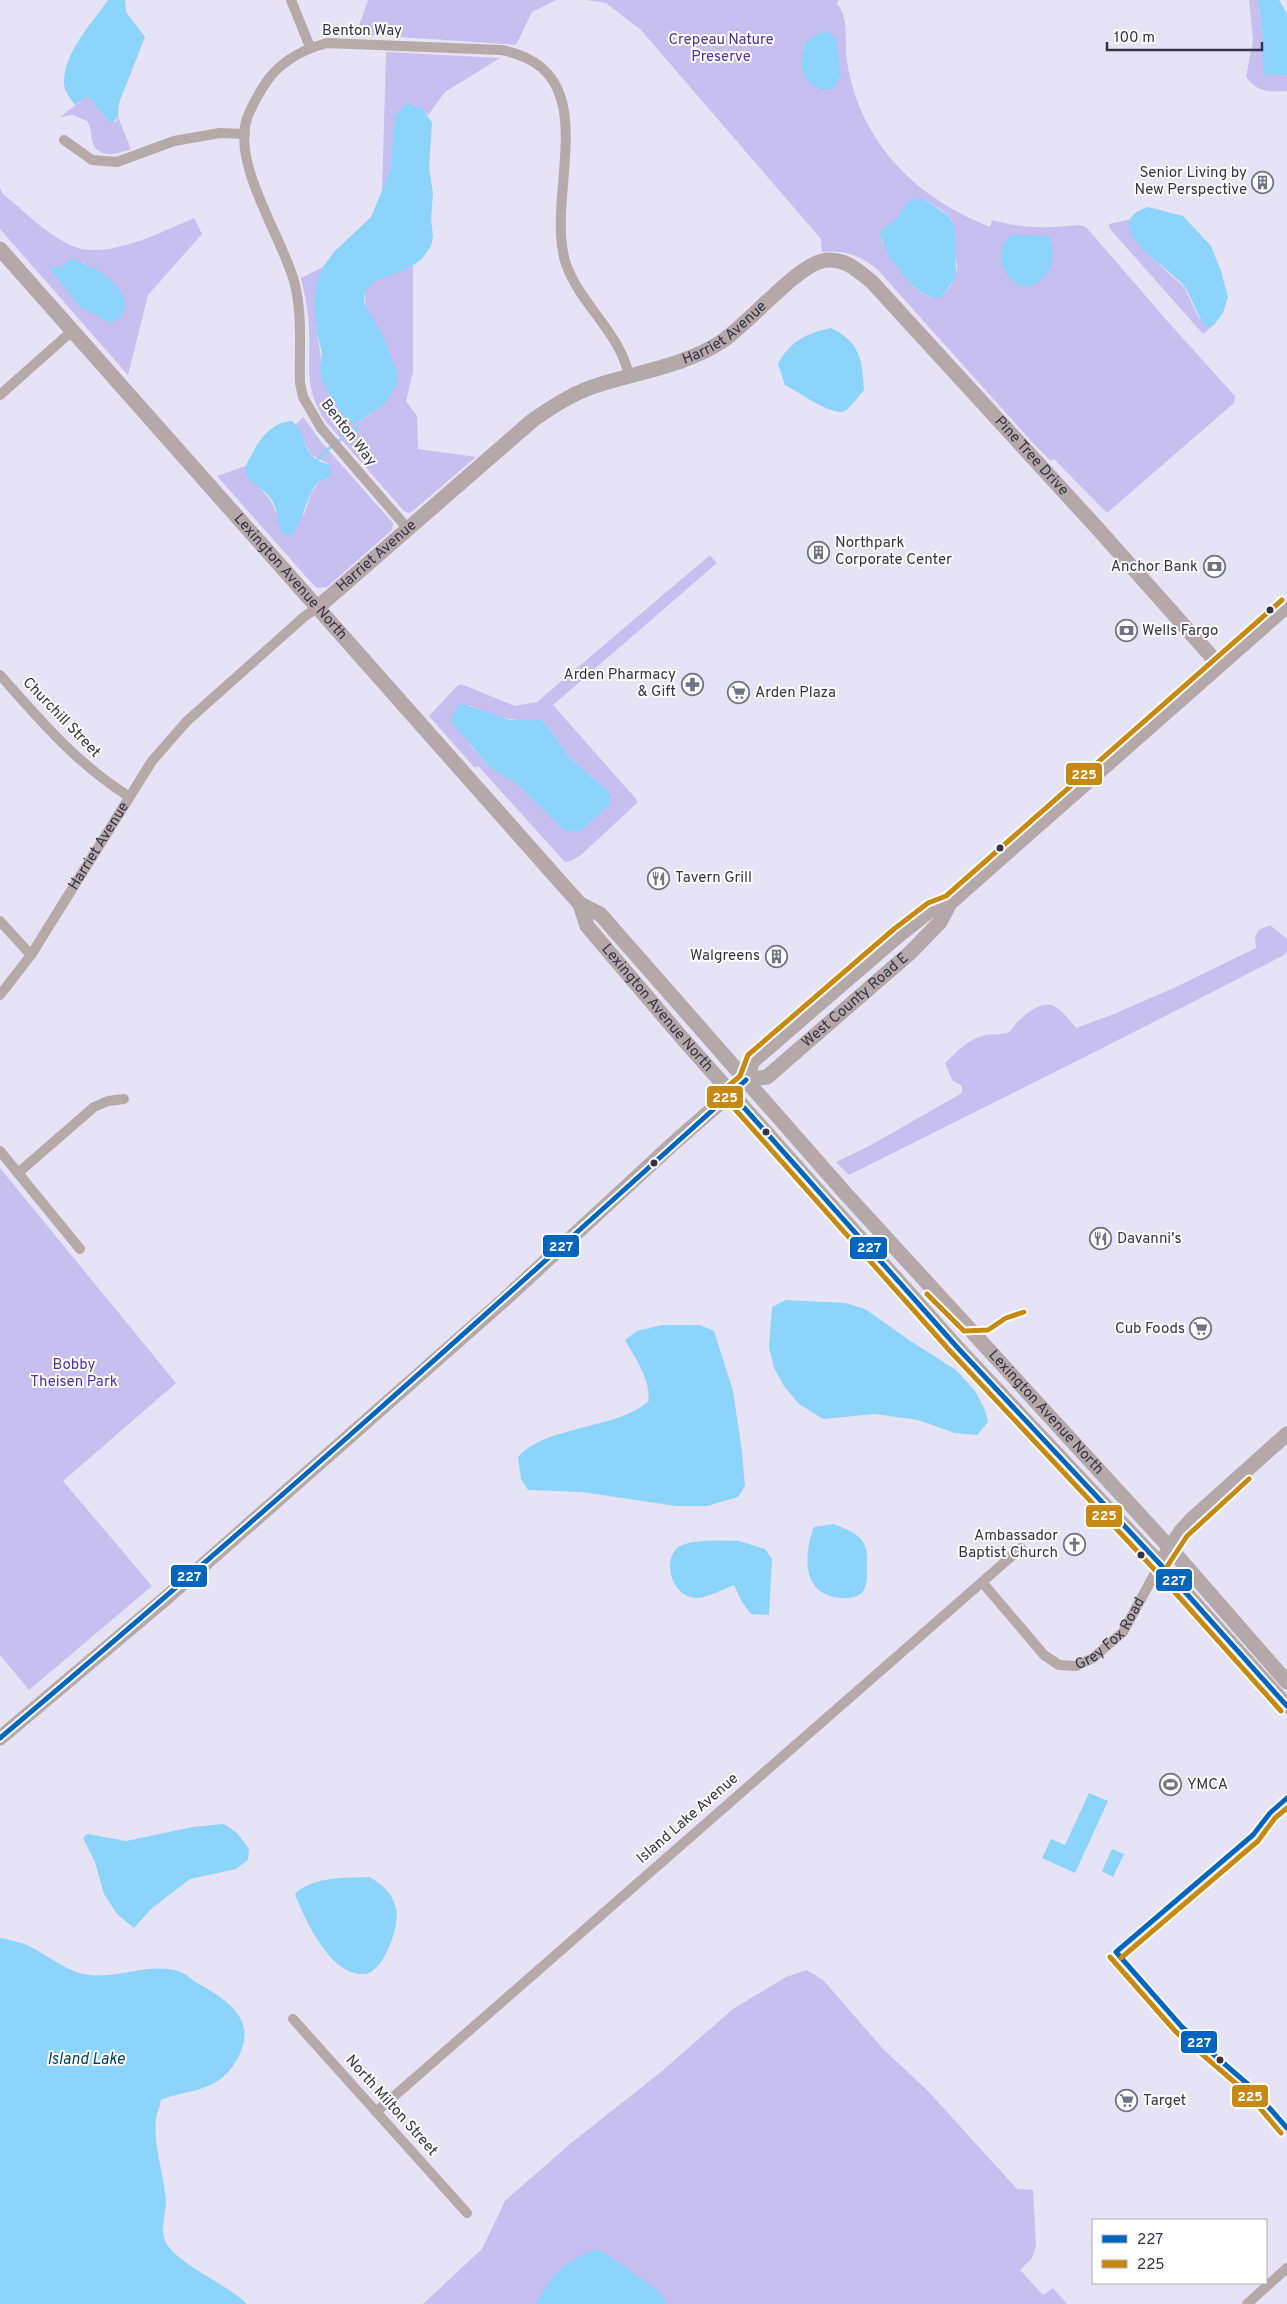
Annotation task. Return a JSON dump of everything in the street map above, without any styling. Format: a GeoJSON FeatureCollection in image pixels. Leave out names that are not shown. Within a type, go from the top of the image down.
{"type":"FeatureCollection","features":[{"type":"Feature","properties":{"kind":"street"},"geometry":{"type":"LineString","coordinates":[[291,0],[310,48]]}},
{"type":"Feature","properties":{"kind":"street","name":"Benton Way"},"geometry":{"type":"LineString","coordinates":[[408,529],[321,428],[303,397],[300,383],[298,300],[285,256],[252,177],[245,145],[247,118],[257,97],[274,71],[310,48],[327,43],[501,50],[514,52],[526,58],[546,74],[555,85],[565,109],[566,148],[561,216],[562,246],[566,262],[581,296],[616,340],[629,376]]}},
{"type":"Feature","properties":{"kind":"street"},"geometry":{"type":"LineString","coordinates":[[64,140],[92,160],[117,162],[174,141],[220,133],[245,134]]}},
{"type":"Feature","properties":{"kind":"street","name":"Lexington Avenue North"},"geometry":{"type":"LineString","coordinates":[[0,249],[580,904],[600,914],[845,1193],[1170,1548],[1287,1682]]}},
{"type":"Feature","properties":{"kind":"street","name":"Harriet Avenue"},"geometry":{"type":"LineString","coordinates":[[0,995],[31,955],[128,796],[152,761],[187,722],[305,616],[317,608],[533,420],[552,407],[578,393],[629,376],[658,370],[700,354],[742,327],[808,267],[822,261],[834,260]]}},
{"type":"Feature","properties":{"kind":"street","name":"Pine Tree Drive"},"geometry":{"type":"LineString","coordinates":[[834,260],[852,265],[872,282],[1099,530],[1219,665]]}},
{"type":"Feature","properties":{"kind":"street"},"geometry":{"type":"LineString","coordinates":[[0,395],[72,331]]}},
{"type":"Feature","properties":{"kind":"street","name":"West County Road E"},"geometry":{"type":"LineString","coordinates":[[746,1080],[767,1078],[911,952],[940,922],[950,903],[1287,606]]}},
{"type":"Feature","properties":{"kind":"street","name":"Churchill Street"},"geometry":{"type":"LineString","coordinates":[[0,675],[71,753],[92,771],[128,796]]}},
{"type":"Feature","properties":{"kind":"street","name":"West County Road E"},"geometry":{"type":"LineString","coordinates":[[0,1738],[159,1604],[578,1233],[746,1080],[753,1061],[899,935],[932,909],[950,903]]}},
{"type":"Feature","properties":{"kind":"street","name":"Lexington Avenue North"},"geometry":{"type":"LineString","coordinates":[[580,904],[587,926],[730,1093],[956,1346],[1160,1564],[1287,1706]]}},
{"type":"Feature","properties":{"kind":"street"},"geometry":{"type":"LineString","coordinates":[[0,921],[31,955]]}},
{"type":"Feature","properties":{"kind":"street"},"geometry":{"type":"LineString","coordinates":[[18,1173],[94,1107],[108,1100],[124,1099]]}},
{"type":"Feature","properties":{"kind":"street"},"geometry":{"type":"LineString","coordinates":[[0,1151],[80,1249]]}},
{"type":"Feature","properties":{"kind":"street","name":"Grey Fox Road"},"geometry":{"type":"LineString","coordinates":[[982,1582],[1044,1655],[1059,1665],[1076,1666],[1092,1658],[1123,1632],[1160,1564],[1192,1520],[1287,1434]]}},
{"type":"Feature","properties":{"kind":"street","name":"Island Lake Avenue"},"geometry":{"type":"LineString","coordinates":[[376,2112],[1021,1548]]}},
{"type":"Feature","properties":{"kind":"street","name":"North Milton Street"},"geometry":{"type":"LineString","coordinates":[[293,2019],[468,2213]]}},
{"type":"Feature","properties":{"kind":"street"},"geometry":{"type":"LineString","coordinates":[[1247,2304],[1287,2268]]}},
{"type":"Feature","properties":{"kind":"green space"},"geometry":{"type":"Polygon","coordinates":[[[368,0],[556,0],[532,12],[516,45],[356,34],[368,0]]]}},
{"type":"Feature","properties":{"kind":"green space","name":"Crepeau Nature Preserve"},"geometry":{"type":"Polygon","coordinates":[[[586,0],[838,0],[837,4],[844,16],[846,55],[854,91],[865,118],[879,142],[896,164],[915,183],[938,200],[963,215],[990,227],[992,220],[1025,226],[1080,225],[1086,227],[1235,396],[1234,403],[1107,513],[1054,459],[1051,461],[1033,443],[877,269],[851,254],[822,252],[821,239],[641,30],[606,3],[586,0]],[[924,199],[910,207],[894,222],[881,240],[909,281],[928,296],[937,297],[948,290],[956,271],[954,230],[949,216],[924,199]]]}},
{"type":"Feature","properties":{"kind":"green space"},"geometry":{"type":"Polygon","coordinates":[[[1249,0],[1258,0],[1263,35],[1263,72],[1267,75],[1287,75],[1287,91],[1260,89],[1246,77],[1253,41],[1249,0]]]}},
{"type":"Feature","properties":{"kind":"green space"},"geometry":{"type":"Polygon","coordinates":[[[386,52],[500,58],[445,92],[428,115],[423,109],[395,118],[390,171],[382,193],[386,52]]]}},
{"type":"Feature","properties":{"kind":"green space"},"geometry":{"type":"Polygon","coordinates":[[[86,97],[90,98],[109,122],[116,122],[118,117],[131,149],[114,154],[98,151],[94,146],[87,121],[73,115],[60,117],[86,97]]]}},
{"type":"Feature","properties":{"kind":"green space"},"geometry":{"type":"Polygon","coordinates":[[[0,188],[3,194],[52,235],[70,245],[84,249],[116,248],[149,237],[194,218],[202,234],[148,295],[128,375],[0,229],[0,188]],[[84,263],[60,268],[49,267],[80,306],[111,323],[108,278],[84,263]]]}},
{"type":"Feature","properties":{"kind":"green space"},"geometry":{"type":"Polygon","coordinates":[[[1131,219],[1129,224],[1153,259],[1184,287],[1199,318],[1211,326],[1214,325],[1203,334],[1110,229],[1109,224],[1131,219]]]}},
{"type":"Feature","properties":{"kind":"green space"},"geometry":{"type":"Polygon","coordinates":[[[413,265],[413,372],[406,401],[417,416],[418,449],[476,457],[410,513],[404,511],[327,423],[319,411],[311,389],[308,318],[301,278],[323,267],[318,282],[316,308],[317,333],[321,356],[320,364],[356,423],[372,413],[389,358],[387,345],[368,311],[365,294],[368,287],[377,279],[413,265]]]}},
{"type":"Feature","properties":{"kind":"green space"},"geometry":{"type":"Polygon","coordinates":[[[303,417],[323,444],[393,523],[392,530],[327,587],[317,588],[309,580],[217,476],[246,466],[251,478],[269,499],[276,513],[304,515],[311,494],[330,465],[310,454],[296,424],[303,417]]]}},
{"type":"Feature","properties":{"kind":"green space"},"geometry":{"type":"Polygon","coordinates":[[[710,555],[717,563],[553,705],[636,799],[637,803],[581,855],[571,861],[565,862],[478,766],[475,768],[429,716],[461,684],[515,706],[537,702],[710,555]],[[469,705],[470,745],[489,767],[508,776],[581,831],[610,804],[611,795],[569,757],[543,720],[514,720],[496,716],[469,705]]]}},
{"type":"Feature","properties":{"kind":"green space"},"geometry":{"type":"Polygon","coordinates":[[[1270,925],[1287,939],[1287,951],[1284,955],[849,1175],[836,1162],[871,1145],[962,1093],[962,1086],[952,1080],[945,1063],[974,1039],[986,1035],[1009,1032],[1028,1013],[1043,1005],[1056,1007],[1076,1028],[1114,1014],[1178,986],[1256,948],[1255,937],[1259,930],[1270,925]]]}},
{"type":"Feature","properties":{"kind":"green space","name":"Bobby Theisen Park"},"geometry":{"type":"Polygon","coordinates":[[[0,1168],[176,1383],[63,1481],[152,1586],[29,1690],[0,1655],[0,1168]]]}},
{"type":"Feature","properties":{"kind":"green space"},"geometry":{"type":"Polygon","coordinates":[[[807,1970],[824,1981],[884,2050],[927,2090],[1017,2189],[1033,2190],[1036,2245],[1032,2258],[1020,2270],[1043,2295],[1053,2288],[1067,2304],[423,2304],[482,2249],[505,2201],[571,2143],[661,2072],[733,2009],[786,1977],[807,1970]]]}},
{"type":"Feature","properties":{"kind":"water"},"geometry":{"type":"Polygon","coordinates":[[[108,0],[125,0],[126,12],[145,37],[119,103],[118,117],[113,122],[109,122],[90,98],[86,97],[75,105],[67,94],[64,84],[69,59],[74,48],[108,0]]]}},
{"type":"Feature","properties":{"kind":"water"},"geometry":{"type":"Polygon","coordinates":[[[1258,0],[1279,0],[1287,14],[1287,75],[1267,75],[1263,72],[1263,35],[1258,0]]]}},
{"type":"Feature","properties":{"kind":"water"},"geometry":{"type":"Polygon","coordinates":[[[828,31],[836,39],[841,75],[833,89],[827,90],[816,87],[808,80],[802,69],[801,58],[805,43],[818,34],[828,31]]]}},
{"type":"Feature","properties":{"kind":"water"},"geometry":{"type":"Polygon","coordinates":[[[406,103],[423,109],[432,123],[429,168],[433,193],[431,219],[433,236],[431,246],[421,260],[407,269],[373,282],[364,294],[364,303],[384,338],[397,373],[397,383],[383,405],[356,423],[345,419],[323,383],[320,364],[322,353],[317,333],[314,302],[317,281],[323,267],[334,252],[371,217],[390,171],[395,117],[406,103]]]}},
{"type":"Feature","properties":{"kind":"water"},"geometry":{"type":"Polygon","coordinates":[[[910,199],[924,199],[949,216],[955,228],[956,277],[941,298],[922,293],[912,285],[894,263],[882,241],[880,232],[897,218],[910,199]]]}},
{"type":"Feature","properties":{"kind":"water"},"geometry":{"type":"Polygon","coordinates":[[[1148,207],[1183,216],[1211,246],[1221,271],[1228,297],[1223,313],[1214,325],[1207,327],[1204,324],[1184,286],[1152,258],[1132,235],[1129,224],[1133,215],[1148,207]]]}},
{"type":"Feature","properties":{"kind":"water"},"geometry":{"type":"Polygon","coordinates":[[[1011,235],[1049,236],[1052,251],[1051,265],[1038,283],[1031,286],[1017,284],[1003,267],[1001,252],[1011,235]]]}},
{"type":"Feature","properties":{"kind":"water"},"geometry":{"type":"Polygon","coordinates":[[[71,259],[86,264],[100,272],[119,290],[125,304],[124,311],[120,317],[111,323],[80,307],[48,266],[60,268],[71,259]]]}},
{"type":"Feature","properties":{"kind":"water"},"geometry":{"type":"Polygon","coordinates":[[[831,328],[849,340],[854,346],[861,361],[863,379],[864,390],[848,409],[839,412],[824,407],[785,385],[778,364],[788,349],[800,339],[814,332],[831,328]]]}},
{"type":"Feature","properties":{"kind":"water"},"geometry":{"type":"Polygon","coordinates":[[[291,421],[299,428],[306,447],[312,456],[318,461],[330,465],[331,476],[321,480],[316,485],[296,529],[292,535],[286,536],[281,529],[272,499],[248,477],[245,469],[257,445],[266,434],[277,425],[291,421]]]}},
{"type":"Feature","properties":{"kind":"water"},"geometry":{"type":"Polygon","coordinates":[[[460,703],[510,720],[543,720],[569,757],[611,795],[610,804],[581,831],[565,831],[515,782],[489,767],[451,721],[460,703]]]}},
{"type":"Feature","properties":{"kind":"water"},"geometry":{"type":"Polygon","coordinates":[[[786,1300],[845,1303],[865,1309],[956,1370],[975,1391],[985,1410],[988,1422],[977,1435],[955,1433],[918,1420],[875,1414],[823,1419],[799,1404],[784,1386],[774,1368],[769,1347],[772,1307],[786,1300]]]}},
{"type":"Feature","properties":{"kind":"water"},"geometry":{"type":"Polygon","coordinates":[[[662,1325],[700,1325],[714,1331],[733,1391],[742,1452],[745,1486],[738,1497],[707,1506],[676,1506],[582,1492],[528,1490],[521,1479],[518,1457],[528,1448],[556,1435],[619,1417],[634,1411],[648,1402],[648,1386],[638,1362],[625,1340],[637,1331],[662,1325]]]}},
{"type":"Feature","properties":{"kind":"water"},"geometry":{"type":"Polygon","coordinates":[[[834,1524],[855,1534],[866,1548],[866,1585],[862,1593],[853,1597],[832,1597],[821,1592],[809,1575],[808,1552],[814,1527],[834,1524]]]}},
{"type":"Feature","properties":{"kind":"water"},"geometry":{"type":"Polygon","coordinates":[[[698,1541],[739,1541],[765,1549],[772,1559],[769,1615],[751,1614],[742,1602],[734,1585],[711,1595],[698,1598],[688,1596],[680,1591],[674,1583],[670,1564],[672,1555],[677,1548],[698,1541]]]}},
{"type":"Feature","properties":{"kind":"water"},"geometry":{"type":"Polygon","coordinates":[[[1089,1793],[1108,1801],[1075,1873],[1042,1858],[1051,1839],[1065,1845],[1089,1793]]]}},
{"type":"Feature","properties":{"kind":"water"},"geometry":{"type":"Polygon","coordinates":[[[224,1824],[237,1833],[249,1849],[248,1860],[236,1869],[190,1879],[151,1909],[134,1928],[117,1914],[104,1894],[95,1862],[83,1838],[87,1834],[126,1841],[193,1827],[224,1824]]]}},
{"type":"Feature","properties":{"kind":"water"},"geometry":{"type":"Polygon","coordinates":[[[1112,1849],[1124,1854],[1113,1877],[1102,1871],[1112,1849]]]}},
{"type":"Feature","properties":{"kind":"water"},"geometry":{"type":"Polygon","coordinates":[[[370,1877],[390,1894],[395,1903],[397,1916],[393,1936],[384,1957],[372,1971],[365,1974],[353,1972],[341,1966],[331,1957],[321,1945],[305,1918],[295,1894],[302,1888],[320,1881],[370,1877]]]}},
{"type":"Feature","properties":{"kind":"water","name":"Island Lake"},"geometry":{"type":"Polygon","coordinates":[[[0,1938],[29,1946],[62,1965],[83,1974],[95,1976],[155,1969],[178,1971],[217,1995],[240,2018],[244,2028],[244,2039],[240,2054],[232,2068],[210,2085],[161,2100],[155,2128],[166,2201],[163,2230],[165,2241],[175,2254],[184,2261],[228,2289],[247,2304],[0,2304],[0,1938]]]}},
{"type":"Feature","properties":{"kind":"water"},"geometry":{"type":"Polygon","coordinates":[[[597,2250],[605,2253],[656,2289],[668,2304],[537,2304],[547,2286],[561,2270],[578,2257],[597,2250]]]}},
{"type":"Feature","properties":{"kind":"waterway"},"geometry":{"type":"LineString","coordinates":[[317,460],[334,444],[357,429],[356,423]]}},
{"type":"Feature","properties":{"kind":"transit line","name":"225"},"geometry":{"type":"LineString","coordinates":[[1281,1711],[1154,1569],[950,1351],[725,1098],[724,1093],[726,1088],[740,1076],[748,1055],[894,929],[928,903],[946,896],[1282,600]]}},
{"type":"Feature","properties":{"kind":"transit line","name":"227"},"geometry":{"type":"LineString","coordinates":[[0,1738],[283,1494],[746,1080]]}},
{"type":"Feature","properties":{"kind":"transit line","name":"227"},"geometry":{"type":"LineString","coordinates":[[731,1093],[956,1346],[1160,1564],[1287,1706]]}},
{"type":"Feature","properties":{"kind":"transit line","name":"225"},"geometry":{"type":"LineString","coordinates":[[927,1294],[964,1331],[988,1330],[1006,1318],[1024,1312]]}},
{"type":"Feature","properties":{"kind":"transit line","name":"225"},"geometry":{"type":"LineString","coordinates":[[1166,1568],[1187,1536],[1249,1479]]}},
{"type":"Feature","properties":{"kind":"transit line","name":"227"},"geometry":{"type":"LineString","coordinates":[[1116,1952],[1253,1835],[1270,1813],[1287,1798]]}},
{"type":"Feature","properties":{"kind":"transit line","name":"225"},"geometry":{"type":"LineString","coordinates":[[1121,1958],[1258,1841],[1275,1818],[1287,1808]]}},
{"type":"Feature","properties":{"kind":"transit line","name":"227"},"geometry":{"type":"LineString","coordinates":[[1116,1952],[1182,2027],[1251,2087],[1287,2128]]}},
{"type":"Feature","properties":{"kind":"transit line","name":"225"},"geometry":{"type":"LineString","coordinates":[[1110,1957],[1176,2032],[1246,2092],[1281,2133]]}},
{"type":"Feature","properties":{"kind":"place","name":"Senior Living by New Perspective"},"geometry":{"type":"Point","coordinates":[1263,182]}},
{"type":"Feature","properties":{"kind":"place","name":"Northpark Corporate Center"},"geometry":{"type":"Point","coordinates":[819,552]}},
{"type":"Feature","properties":{"kind":"place","name":"Anchor Bank"},"geometry":{"type":"Point","coordinates":[1214,567]}},
{"type":"Feature","properties":{"kind":"place","name":"Wells Fargo"},"geometry":{"type":"Point","coordinates":[1126,631]}},
{"type":"Feature","properties":{"kind":"place","name":"Arden Pharmacy & Gift"},"geometry":{"type":"Point","coordinates":[692,684]}},
{"type":"Feature","properties":{"kind":"place","name":"Arden Plaza"},"geometry":{"type":"Point","coordinates":[739,693]}},
{"type":"Feature","properties":{"kind":"place","name":"Tavern Grill"},"geometry":{"type":"Point","coordinates":[659,878]}},
{"type":"Feature","properties":{"kind":"place","name":"Walgreens"},"geometry":{"type":"Point","coordinates":[776,956]}},
{"type":"Feature","properties":{"kind":"place","name":"Davanni's"},"geometry":{"type":"Point","coordinates":[1101,1239]}},
{"type":"Feature","properties":{"kind":"place","name":"Cub Foods"},"geometry":{"type":"Point","coordinates":[1201,1329]}},
{"type":"Feature","properties":{"kind":"place","name":"Ambassador Baptist Church"},"geometry":{"type":"Point","coordinates":[1074,1545]}},
{"type":"Feature","properties":{"kind":"place","name":"YMCA"},"geometry":{"type":"Point","coordinates":[1171,1785]}},
{"type":"Feature","properties":{"kind":"place","name":"Target"},"geometry":{"type":"Point","coordinates":[1127,2101]}}]}
